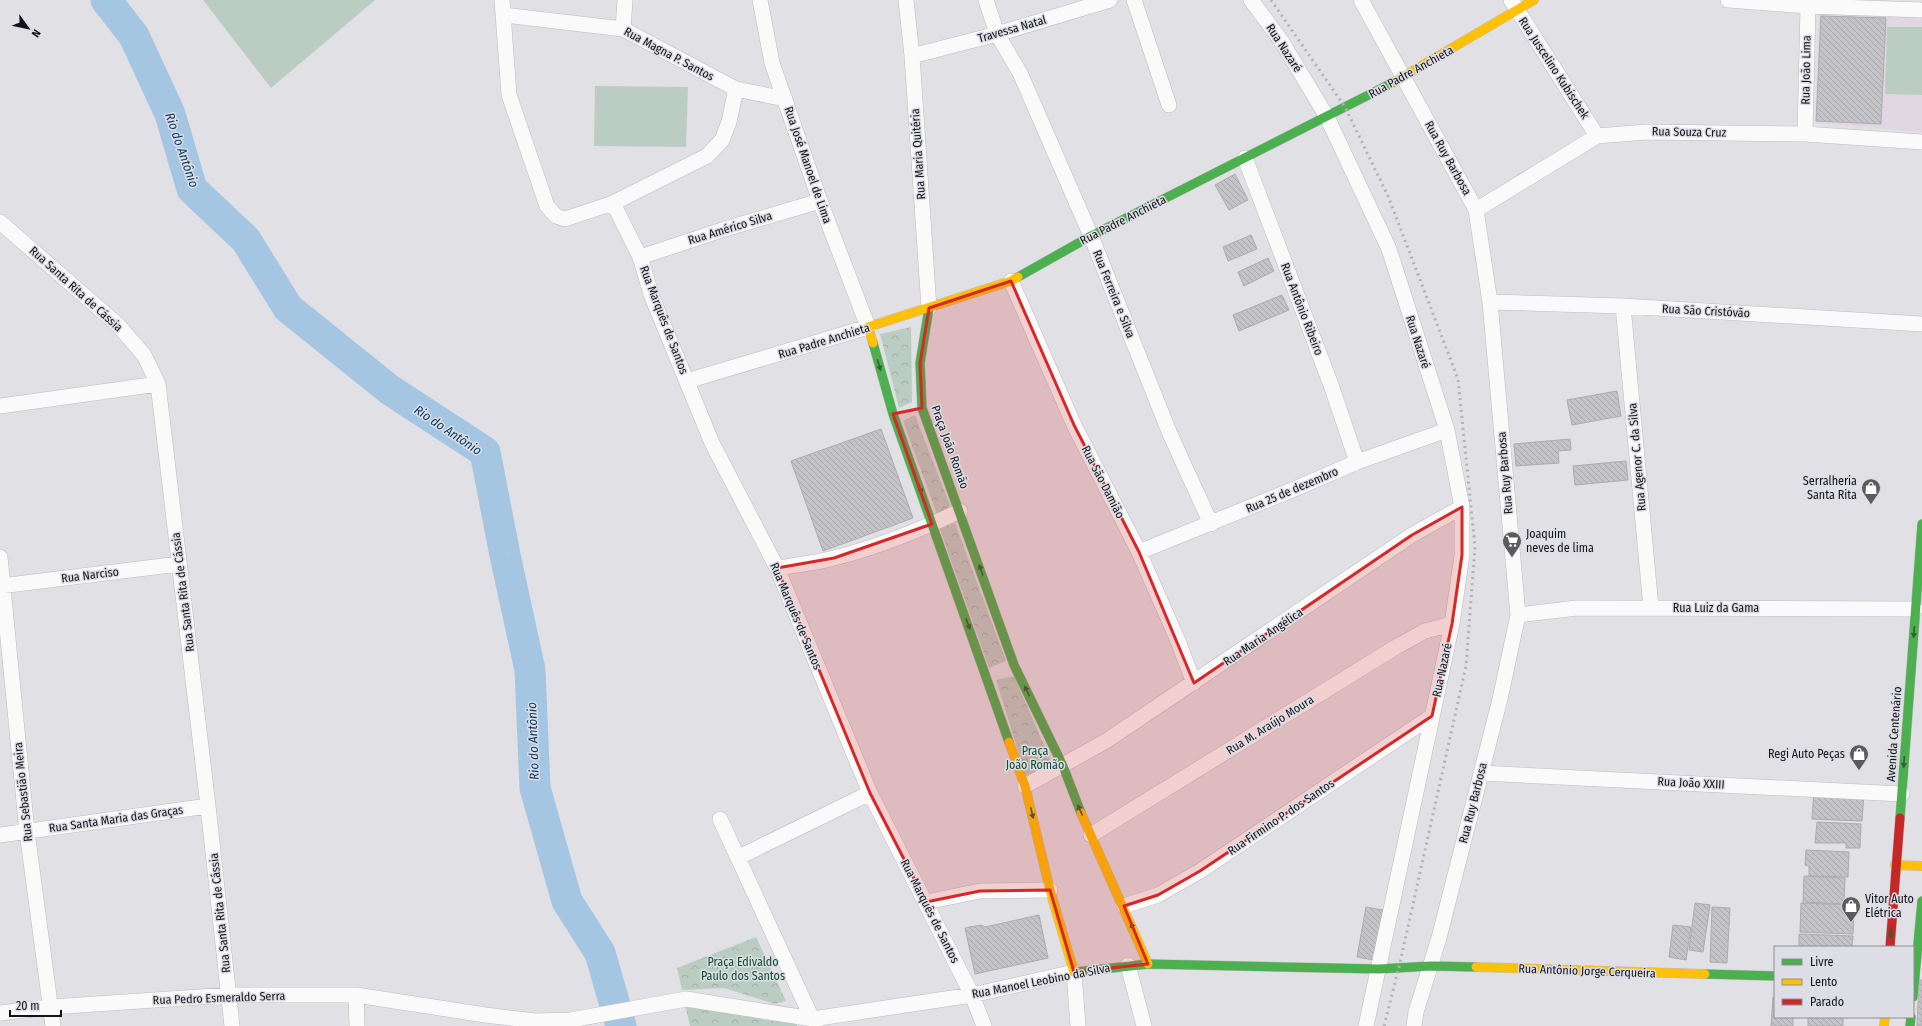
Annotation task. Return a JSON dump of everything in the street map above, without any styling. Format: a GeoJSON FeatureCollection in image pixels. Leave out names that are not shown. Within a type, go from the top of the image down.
{"type":"FeatureCollection","features":[{"type":"Feature","properties":{"kind":"street"},"geometry":{"type":"LineString","coordinates":[[502,0],[509,95],[547,206],[556,216],[565,218],[571,217],[613,203],[707,156],[722,140],[729,122],[736,89]]}},
{"type":"Feature","properties":{"kind":"street"},"geometry":{"type":"LineString","coordinates":[[623,29],[624,0]]}},
{"type":"Feature","properties":{"kind":"street","name":"Rua José Manoel de Lima"},"geometry":{"type":"LineString","coordinates":[[760,0],[772,63],[820,201],[868,328]]}},
{"type":"Feature","properties":{"kind":"street","name":"Rua Maria Quitéria"},"geometry":{"type":"LineString","coordinates":[[906,0],[912,56],[929,308]]}},
{"type":"Feature","properties":{"kind":"street","name":"Rua Ferreira e Silva"},"geometry":{"type":"LineString","coordinates":[[986,0],[997,34],[1020,73],[1091,236],[1170,434],[1211,524]]}},
{"type":"Feature","properties":{"kind":"street","name":"Travessa Natal"},"geometry":{"type":"LineString","coordinates":[[912,56],[997,34],[1110,0]]}},
{"type":"Feature","properties":{"kind":"street"},"geometry":{"type":"LineString","coordinates":[[1134,0],[1169,105]]}},
{"type":"Feature","properties":{"kind":"street","name":"Rua Nazaré"},"geometry":{"type":"LineString","coordinates":[[1251,0],[1282,42],[1327,117],[1389,249],[1447,430],[1462,507],[1462,555],[1452,624],[1366,1026]]}},
{"type":"Feature","properties":{"kind":"street","name":"Rua Ruy Barbosa"},"geometry":{"type":"LineString","coordinates":[[1361,0],[1476,210],[1490,302],[1518,615],[1500,699],[1431,966],[1416,1012],[1414,1026]]}},
{"type":"Feature","properties":{"kind":"street","name":"Rua Padre Anchieta"},"geometry":{"type":"LineString","coordinates":[[687,381],[868,328],[1012,281],[1091,236],[1403,78],[1514,6],[1534,0]]}},
{"type":"Feature","properties":{"kind":"street"},"geometry":{"type":"LineString","coordinates":[[1728,0],[1808,6],[1922,10]]}},
{"type":"Feature","properties":{"kind":"street","name":"Rua Juscelino Kubischek"},"geometry":{"type":"LineString","coordinates":[[1514,6],[1597,136]]}},
{"type":"Feature","properties":{"kind":"street","name":"Rua João Lima"},"geometry":{"type":"LineString","coordinates":[[1805,134],[1808,6]]}},
{"type":"Feature","properties":{"kind":"street","name":"Rua Magna P. Santos"},"geometry":{"type":"LineString","coordinates":[[504,15],[623,29],[736,89],[785,99]]}},
{"type":"Feature","properties":{"kind":"street","name":"Rua Souza Cruz"},"geometry":{"type":"LineString","coordinates":[[1476,210],[1597,136],[1647,132],[1805,134],[1922,142]]}},
{"type":"Feature","properties":{"kind":"street","name":"Rua Antônio Ribeiro"},"geometry":{"type":"LineString","coordinates":[[1245,158],[1331,385],[1357,462]]}},
{"type":"Feature","properties":{"kind":"street","name":"Rua Américo Silva"},"geometry":{"type":"LineString","coordinates":[[640,257],[820,201]]}},
{"type":"Feature","properties":{"kind":"street","name":"Rua Marquês de Santos"},"geometry":{"type":"LineString","coordinates":[[613,203],[640,257],[652,297],[712,443],[777,568],[870,793],[972,995],[984,1026]]}},
{"type":"Feature","properties":{"kind":"street","name":"Rua Santa Rita de Cássia"},"geometry":{"type":"LineString","coordinates":[[0,222],[118,325],[144,355],[158,384],[208,806],[232,1026]]}},
{"type":"Feature","properties":{"kind":"street","name":"Rua São Damião"},"geometry":{"type":"LineString","coordinates":[[1012,281],[1074,426],[1139,552],[1178,641],[1194,683]]}},
{"type":"Feature","properties":{"kind":"street","name":"Rua São Cristóvão"},"geometry":{"type":"LineString","coordinates":[[1490,302],[1623,306],[1922,324]]}},
{"type":"Feature","properties":{"kind":"street","name":"Rua Agenor C. da Silva"},"geometry":{"type":"LineString","coordinates":[[1623,306],[1651,608]]}},
{"type":"Feature","properties":{"kind":"street","name":"Praça João Romão"},"geometry":{"type":"LineString","coordinates":[[929,308],[920,363],[919,409],[960,511],[1011,666],[1062,766],[1072,793],[1124,906],[1148,964]]}},
{"type":"Feature","properties":{"kind":"street"},"geometry":{"type":"LineString","coordinates":[[868,328],[932,524],[990,672],[1025,786],[1050,890],[1074,972],[1078,1026]]}},
{"type":"Feature","properties":{"kind":"street"},"geometry":{"type":"LineString","coordinates":[[0,406],[158,384]]}},
{"type":"Feature","properties":{"kind":"street","name":"Rua 25 de dezembro"},"geometry":{"type":"LineString","coordinates":[[1139,552],[1211,524],[1357,462],[1447,430]]}},
{"type":"Feature","properties":{"kind":"street","name":"Rua Maria Angélica"},"geometry":{"type":"LineString","coordinates":[[1025,786],[1106,741],[1412,535],[1462,507]]}},
{"type":"Feature","properties":{"kind":"street"},"geometry":{"type":"LineString","coordinates":[[777,568],[834,558],[872,547],[932,524],[960,511]]}},
{"type":"Feature","properties":{"kind":"street","name":"Avenida Centenário"},"geometry":{"type":"LineString","coordinates":[[1890,946],[1895,864],[1902,794],[1922,524]]}},
{"type":"Feature","properties":{"kind":"street","name":"Rua Sebastião Meira"},"geometry":{"type":"LineString","coordinates":[[0,556],[27,832],[53,1026]]}},
{"type":"Feature","properties":{"kind":"street","name":"Rua Narciso"},"geometry":{"type":"LineString","coordinates":[[2,585],[180,564]]}},
{"type":"Feature","properties":{"kind":"street","name":"Rua Luiz da Gama"},"geometry":{"type":"LineString","coordinates":[[1518,615],[1577,608],[1915,609]]}},
{"type":"Feature","properties":{"kind":"street","name":"Rua M. Araújo Moura"},"geometry":{"type":"LineString","coordinates":[[1091,835],[1396,647],[1425,631],[1452,624]]}},
{"type":"Feature","properties":{"kind":"street","name":"Rua Firmino P. dos Santos"},"geometry":{"type":"LineString","coordinates":[[1124,906],[1158,895],[1200,871],[1432,716]]}},
{"type":"Feature","properties":{"kind":"street","name":"Rua João XXIII"},"geometry":{"type":"LineString","coordinates":[[1481,773],[1902,794]]}},
{"type":"Feature","properties":{"kind":"street"},"geometry":{"type":"LineString","coordinates":[[739,856],[870,793]]}},
{"type":"Feature","properties":{"kind":"street","name":"Rua Santa Maria das Graças"},"geometry":{"type":"LineString","coordinates":[[0,835],[208,806]]}},
{"type":"Feature","properties":{"kind":"street"},"geometry":{"type":"LineString","coordinates":[[720,819],[739,856],[814,1022]]}},
{"type":"Feature","properties":{"kind":"street"},"geometry":{"type":"LineString","coordinates":[[1895,864],[1922,866]]}},
{"type":"Feature","properties":{"kind":"street"},"geometry":{"type":"LineString","coordinates":[[926,902],[980,891],[1050,890]]}},
{"type":"Feature","properties":{"kind":"street"},"geometry":{"type":"LineString","coordinates":[[1914,993],[1919,975],[1922,901]]}},
{"type":"Feature","properties":{"kind":"street"},"geometry":{"type":"LineString","coordinates":[[1128,965],[1144,1026]]}},
{"type":"Feature","properties":{"kind":"street","name":"Rua Manoel Leobino da Silva"},"geometry":{"type":"LineString","coordinates":[[415,1003],[485,1015],[535,1021],[571,1020],[686,999],[814,1022],[972,995],[1074,972],[1128,965],[1399,967]]}},
{"type":"Feature","properties":{"kind":"street","name":"Rua Antônio Jorge Cerqueira"},"geometry":{"type":"LineString","coordinates":[[1399,967],[1431,966],[1774,976]]}},
{"type":"Feature","properties":{"kind":"street","name":"Rua Pedro Esmeraldo Serra"},"geometry":{"type":"LineString","coordinates":[[0,1013],[50,1006],[229,995],[356,995],[415,1003]]}},
{"type":"Feature","properties":{"kind":"street"},"geometry":{"type":"LineString","coordinates":[[356,995],[357,1026]]}},
{"type":"Feature","properties":{"kind":"highlighted area"},"geometry":{"type":"Polygon","coordinates":[[[1011,281],[1074,425],[1139,552],[1194,683],[1412,535],[1462,507],[1462,555],[1452,624],[1432,716],[1200,871],[1158,895],[1124,906],[1148,964],[1074,972],[1050,890],[980,891],[926,902],[870,793],[777,568],[834,558],[932,524],[893,414],[922,408],[920,363],[929,308],[1011,281]]]}},
{"type":"Feature","properties":{"kind":"shaded area"},"geometry":{"type":"Polygon","coordinates":[[[1819,12],[1922,16],[1922,132],[1816,123],[1819,12]]]}},
{"type":"Feature","properties":{"kind":"green space"},"geometry":{"type":"Polygon","coordinates":[[[203,0],[375,0],[271,88],[203,0]]]}},
{"type":"Feature","properties":{"kind":"green space"},"geometry":{"type":"Polygon","coordinates":[[[1887,27],[1922,27],[1922,95],[1885,94],[1887,27]]]}},
{"type":"Feature","properties":{"kind":"green space"},"geometry":{"type":"Polygon","coordinates":[[[595,86],[688,87],[686,147],[594,146],[595,86]]]}},
{"type":"Feature","properties":{"kind":"green space"},"geometry":{"type":"Polygon","coordinates":[[[911,327],[912,402],[899,408],[880,334],[911,327]]]}},
{"type":"Feature","properties":{"kind":"green space"},"geometry":{"type":"Polygon","coordinates":[[[915,415],[950,506],[937,514],[903,421],[915,415]]]}},
{"type":"Feature","properties":{"kind":"green space"},"geometry":{"type":"Polygon","coordinates":[[[955,523],[1006,661],[989,668],[940,529],[955,523]]]}},
{"type":"Feature","properties":{"kind":"green space","name":"Praça João Romão"},"geometry":{"type":"Polygon","coordinates":[[[1014,676],[1053,766],[1026,776],[996,680],[1014,676]]]}},
{"type":"Feature","properties":{"kind":"green space","name":"Praça Edivaldo Paulo dos Santos"},"geometry":{"type":"Polygon","coordinates":[[[756,937],[786,1001],[775,1004],[724,988],[682,990],[677,968],[756,937]]]}},
{"type":"Feature","properties":{"kind":"green space","name":"Praça Edivaldo Paulo dos Santos"},"geometry":{"type":"Polygon","coordinates":[[[685,1004],[728,1009],[765,1020],[797,1023],[797,1026],[690,1026],[685,1004]]]}},
{"type":"Feature","properties":{"kind":"building"},"geometry":{"type":"Polygon","coordinates":[[[1821,16],[1886,18],[1881,124],[1816,121],[1821,16]]]}},
{"type":"Feature","properties":{"kind":"building"},"geometry":{"type":"Polygon","coordinates":[[[1235,174],[1248,200],[1229,210],[1215,185],[1235,174]]]}},
{"type":"Feature","properties":{"kind":"building"},"geometry":{"type":"Polygon","coordinates":[[[1251,235],[1257,249],[1228,261],[1223,247],[1251,235]]]}},
{"type":"Feature","properties":{"kind":"building"},"geometry":{"type":"Polygon","coordinates":[[[1268,258],[1274,271],[1244,286],[1238,272],[1268,258]]]}},
{"type":"Feature","properties":{"kind":"building"},"geometry":{"type":"Polygon","coordinates":[[[1282,295],[1289,310],[1239,331],[1233,315],[1282,295]]]}},
{"type":"Feature","properties":{"kind":"building"},"geometry":{"type":"Polygon","coordinates":[[[1617,391],[1621,416],[1572,425],[1567,400],[1617,391]]]}},
{"type":"Feature","properties":{"kind":"building"},"geometry":{"type":"Polygon","coordinates":[[[881,429],[913,518],[823,551],[791,461],[881,429]]]}},
{"type":"Feature","properties":{"kind":"building"},"geometry":{"type":"Polygon","coordinates":[[[1570,439],[1571,450],[1558,451],[1559,463],[1516,466],[1514,444],[1570,439]]]}},
{"type":"Feature","properties":{"kind":"building"},"geometry":{"type":"Polygon","coordinates":[[[1626,461],[1628,480],[1575,485],[1573,466],[1626,461]]]}},
{"type":"Feature","properties":{"kind":"building"},"geometry":{"type":"Polygon","coordinates":[[[1814,790],[1864,793],[1862,821],[1812,819],[1814,790]]]}},
{"type":"Feature","properties":{"kind":"building"},"geometry":{"type":"Polygon","coordinates":[[[1817,822],[1861,824],[1860,848],[1846,848],[1846,843],[1815,843],[1817,822]]]}},
{"type":"Feature","properties":{"kind":"building"},"geometry":{"type":"Polygon","coordinates":[[[1806,850],[1849,852],[1848,877],[1809,876],[1809,866],[1805,865],[1806,850]]]}},
{"type":"Feature","properties":{"kind":"building"},"geometry":{"type":"Polygon","coordinates":[[[1804,876],[1845,878],[1844,904],[1803,902],[1804,876]]]}},
{"type":"Feature","properties":{"kind":"building"},"geometry":{"type":"Polygon","coordinates":[[[1695,903],[1710,905],[1703,952],[1689,950],[1695,903]]]}},
{"type":"Feature","properties":{"kind":"building"},"geometry":{"type":"Polygon","coordinates":[[[1801,903],[1854,905],[1853,934],[1800,932],[1801,903]]]}},
{"type":"Feature","properties":{"kind":"building"},"geometry":{"type":"Polygon","coordinates":[[[1366,907],[1383,910],[1374,960],[1357,957],[1366,907]]]}},
{"type":"Feature","properties":{"kind":"building"},"geometry":{"type":"Polygon","coordinates":[[[1712,907],[1730,908],[1727,963],[1710,962],[1712,907]]]}},
{"type":"Feature","properties":{"kind":"building"},"geometry":{"type":"Polygon","coordinates":[[[1039,915],[1048,958],[975,974],[965,928],[981,925],[985,927],[1039,915]]]}},
{"type":"Feature","properties":{"kind":"building"},"geometry":{"type":"Polygon","coordinates":[[[1673,925],[1691,927],[1686,960],[1669,957],[1673,925]]]}},
{"type":"Feature","properties":{"kind":"building"},"geometry":{"type":"Polygon","coordinates":[[[1799,934],[1853,936],[1852,946],[1799,946],[1799,934]]]}},
{"type":"Feature","properties":{"kind":"building"},"geometry":{"type":"Polygon","coordinates":[[[1919,980],[1922,980],[1922,1026],[1917,1026],[1919,980]]]}},
{"type":"Feature","properties":{"kind":"building"},"geometry":{"type":"Polygon","coordinates":[[[1773,997],[1774,1018],[1793,1018],[1793,1026],[1771,1026],[1773,997]]]}},
{"type":"Feature","properties":{"kind":"building"},"geometry":{"type":"Polygon","coordinates":[[[1808,1018],[1843,1018],[1843,1026],[1808,1026],[1808,1018]]]}},
{"type":"Feature","properties":{"kind":"waterway","name":"Rio do Antônio"},"geometry":{"type":"LineString","coordinates":[[106,0],[134,36],[170,114],[192,189],[246,240],[288,308],[390,390],[485,452],[505,555],[530,670],[535,788],[567,901],[600,953],[621,1026]]}},
{"type":"Feature","properties":{"kind":"railway"},"geometry":{"type":"LineString","coordinates":[[1271,0],[1345,107],[1388,196],[1458,379],[1475,547],[1466,666],[1399,967],[1384,1026]]}},
{"type":"Feature","properties":{"kind":"traffic: fast"},"geometry":{"type":"LineString","coordinates":[[1018,277],[1091,236],[1394,82]]}},
{"type":"Feature","properties":{"kind":"traffic: fast"},"geometry":{"type":"LineString","coordinates":[[929,308],[920,363],[922,408],[1014,665],[1063,766],[1081,813]]}},
{"type":"Feature","properties":{"kind":"traffic: fast"},"geometry":{"type":"LineString","coordinates":[[873,343],[893,414],[1009,742]]}},
{"type":"Feature","properties":{"kind":"traffic: fast"},"geometry":{"type":"LineString","coordinates":[[1900,818],[1922,524]]}},
{"type":"Feature","properties":{"kind":"traffic: fast"},"geometry":{"type":"LineString","coordinates":[[1914,986],[1922,901]]}},
{"type":"Feature","properties":{"kind":"traffic: fast"},"geometry":{"type":"LineString","coordinates":[[1076,972],[1148,964],[1379,969],[1431,966],[1476,967]]}},
{"type":"Feature","properties":{"kind":"traffic: fast"},"geometry":{"type":"LineString","coordinates":[[1705,974],[1774,976]]}},
{"type":"Feature","properties":{"kind":"traffic: fast"},"geometry":{"type":"LineString","coordinates":[[1910,1026],[1911,1018]]}},
{"type":"Feature","properties":{"kind":"traffic: slow"},"geometry":{"type":"LineString","coordinates":[[1394,82],[1534,0]]}},
{"type":"Feature","properties":{"kind":"traffic: slow"},"geometry":{"type":"LineString","coordinates":[[873,343],[868,327],[1011,281],[1018,277]]}},
{"type":"Feature","properties":{"kind":"traffic: slow"},"geometry":{"type":"LineString","coordinates":[[1009,742],[1025,786],[1050,890],[1074,972],[1076,972]]}},
{"type":"Feature","properties":{"kind":"traffic: slow"},"geometry":{"type":"LineString","coordinates":[[1081,813],[1148,964]]}},
{"type":"Feature","properties":{"kind":"traffic: slow"},"geometry":{"type":"LineString","coordinates":[[1895,865],[1922,866]]}},
{"type":"Feature","properties":{"kind":"traffic: slow"},"geometry":{"type":"LineString","coordinates":[[1476,967],[1705,974]]}},
{"type":"Feature","properties":{"kind":"traffic: slow"},"geometry":{"type":"LineString","coordinates":[[1884,1026],[1885,1018]]}},
{"type":"Feature","properties":{"kind":"traffic: jam"},"geometry":{"type":"LineString","coordinates":[[1890,946],[1900,818]]}},
{"type":"Feature","properties":{"kind":"place","name":"Serralheria Santa Rita"},"geometry":{"type":"Point","coordinates":[1871,505]}},
{"type":"Feature","properties":{"kind":"place","name":"Joaquim neves de lima"},"geometry":{"type":"Point","coordinates":[1512,558]}},
{"type":"Feature","properties":{"kind":"place","name":"Regi Auto Peças"},"geometry":{"type":"Point","coordinates":[1859,771]}},
{"type":"Feature","properties":{"kind":"place","name":"Vitor Auto Elétrica"},"geometry":{"type":"Point","coordinates":[1851,923]}}]}
